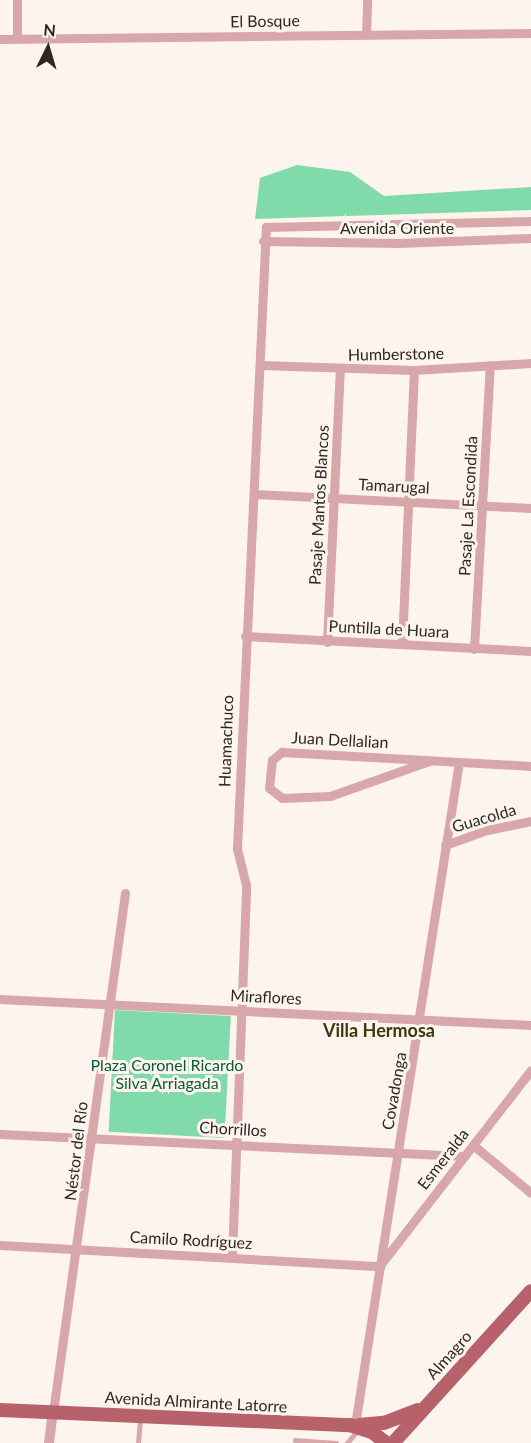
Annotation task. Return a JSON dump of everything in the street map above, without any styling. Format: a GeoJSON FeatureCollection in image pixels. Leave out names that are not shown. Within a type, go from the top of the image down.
{"type":"FeatureCollection","features":[{"type":"Feature","properties":{"kind":"main road","name":"Almagro"},"geometry":{"type":"LineString","coordinates":[[393,1443],[531,1291]]}},
{"type":"Feature","properties":{"kind":"main road"},"geometry":{"type":"LineString","coordinates":[[355,1426],[384,1423],[423,1408]]}},
{"type":"Feature","properties":{"kind":"main road","name":"Avenida Almirante Latorre"},"geometry":{"type":"LineString","coordinates":[[0,1410],[355,1426],[386,1443]]}},
{"type":"Feature","properties":{"kind":"street"},"geometry":{"type":"LineString","coordinates":[[17,0],[17,38]]}},
{"type":"Feature","properties":{"kind":"street"},"geometry":{"type":"LineString","coordinates":[[366,35],[368,0]]}},
{"type":"Feature","properties":{"kind":"street","name":"El Bosque"},"geometry":{"type":"LineString","coordinates":[[0,39],[531,33]]}},
{"type":"Feature","properties":{"kind":"street","name":"Avenida Oriente"},"geometry":{"type":"LineString","coordinates":[[266,227],[531,221]]}},
{"type":"Feature","properties":{"kind":"street","name":"Huamachuco"},"geometry":{"type":"LineString","coordinates":[[232,1256],[239,1145],[246,885],[237,848],[245,636],[261,365],[263,242],[266,227]]}},
{"type":"Feature","properties":{"kind":"street","name":"Avenida Oriente"},"geometry":{"type":"LineString","coordinates":[[263,242],[398,243],[531,238]]}},
{"type":"Feature","properties":{"kind":"street","name":"Humberstone"},"geometry":{"type":"LineString","coordinates":[[261,365],[340,370],[414,370],[531,363]]}},
{"type":"Feature","properties":{"kind":"street","name":"Pasaje La Escondida"},"geometry":{"type":"LineString","coordinates":[[474,649],[490,365]]}},
{"type":"Feature","properties":{"kind":"street","name":"Pasaje Mantos Blancos"},"geometry":{"type":"LineString","coordinates":[[327,642],[340,370]]}},
{"type":"Feature","properties":{"kind":"street"},"geometry":{"type":"LineString","coordinates":[[402,644],[414,370]]}},
{"type":"Feature","properties":{"kind":"street","name":"Tamarugal"},"geometry":{"type":"LineString","coordinates":[[255,494],[531,508]]}},
{"type":"Feature","properties":{"kind":"street","name":"Puntilla de Huara"},"geometry":{"type":"LineString","coordinates":[[245,636],[531,651]]}},
{"type":"Feature","properties":{"kind":"street","name":"Juan Dellalian"},"geometry":{"type":"LineString","coordinates":[[429,761],[330,796],[282,798],[269,788],[272,760],[282,752],[531,766]]}},
{"type":"Feature","properties":{"kind":"street","name":"Covadonga"},"geometry":{"type":"LineString","coordinates":[[355,1426],[421,1020],[459,762]]}},
{"type":"Feature","properties":{"kind":"street","name":"Guacolda"},"geometry":{"type":"LineString","coordinates":[[445,845],[487,830],[531,821]]}},
{"type":"Feature","properties":{"kind":"street","name":"Néstor del Río"},"geometry":{"type":"LineString","coordinates":[[54,1412],[112,1003],[125,893]]}},
{"type":"Feature","properties":{"kind":"street","name":"Miraflores"},"geometry":{"type":"LineString","coordinates":[[0,999],[531,1024]]}},
{"type":"Feature","properties":{"kind":"street","name":"Esmeralda"},"geometry":{"type":"LineString","coordinates":[[380,1266],[531,1070]]}},
{"type":"Feature","properties":{"kind":"street","name":"Chorrillos"},"geometry":{"type":"LineString","coordinates":[[0,1134],[464,1156]]}},
{"type":"Feature","properties":{"kind":"street"},"geometry":{"type":"LineString","coordinates":[[473,1145],[531,1193]]}},
{"type":"Feature","properties":{"kind":"street","name":"Camilo Rodríguez"},"geometry":{"type":"LineString","coordinates":[[0,1245],[232,1256],[380,1266]]}},
{"type":"Feature","properties":{"kind":"street"},"geometry":{"type":"LineString","coordinates":[[49,1443],[54,1412]]}},
{"type":"Feature","properties":{"kind":"lane"},"geometry":{"type":"LineString","coordinates":[[138,1443],[140,1416]]}},
{"type":"Feature","properties":{"kind":"lane"},"geometry":{"type":"LineString","coordinates":[[292,1423],[296,1441],[336,1443]]}},
{"type":"Feature","properties":{"kind":"lane"},"geometry":{"type":"LineString","coordinates":[[347,1443],[355,1426]]}},
{"type":"Feature","properties":{"kind":"green space"},"geometry":{"type":"Polygon","coordinates":[[[297,165],[350,172],[384,196],[531,187],[531,210],[255,219],[260,178],[297,165]]]}},
{"type":"Feature","properties":{"kind":"green space","name":"Plaza Coronel Ricardo Silva Arriagada"},"geometry":{"type":"Polygon","coordinates":[[[115,1010],[231,1016],[224,1138],[109,1132],[115,1010]]]}},
{"type":"Feature","properties":{"kind":"district","name":"Villa Hermosa"},"geometry":{"type":"Point","coordinates":[379,1030]}}]}
